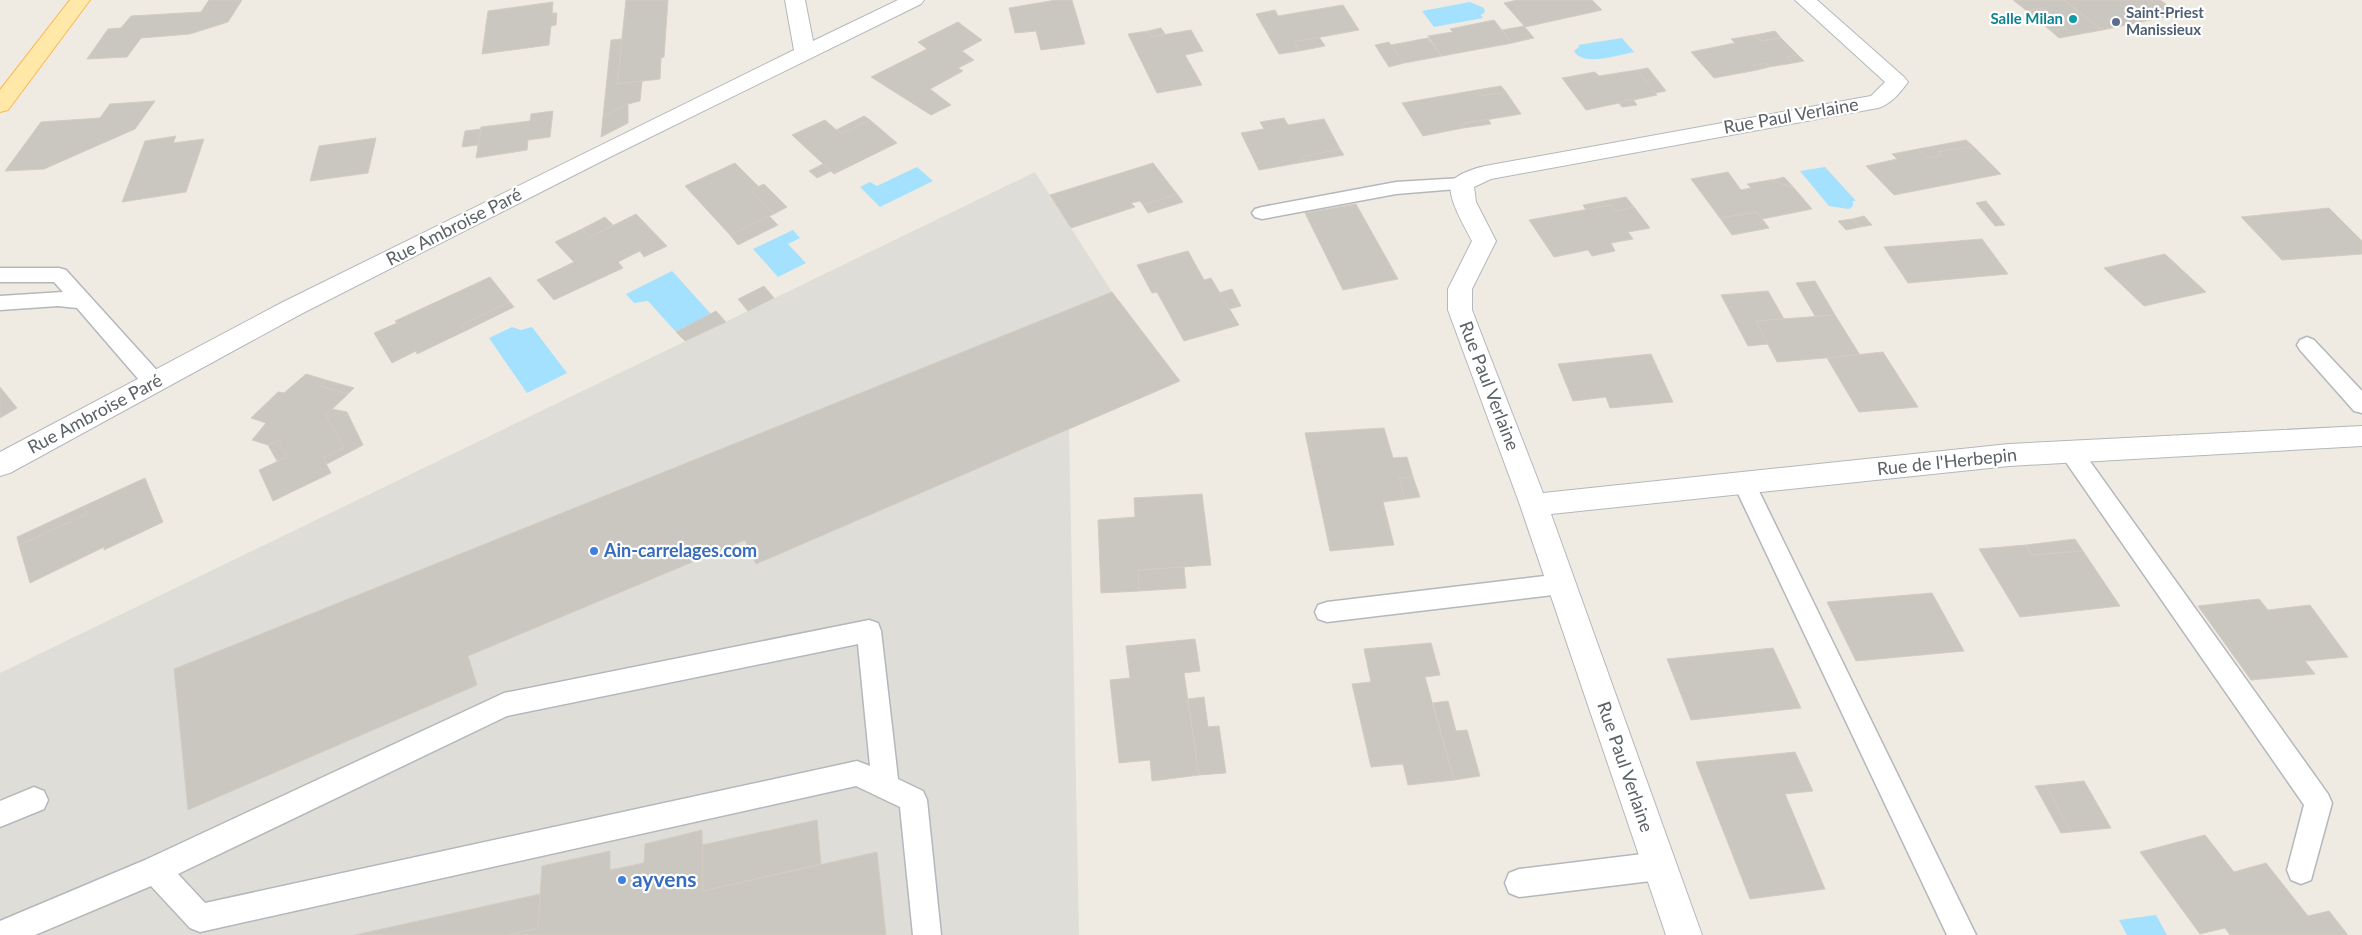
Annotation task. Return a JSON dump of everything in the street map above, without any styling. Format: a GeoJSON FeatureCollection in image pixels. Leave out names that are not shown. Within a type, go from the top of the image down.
{"type":"FeatureCollection","features":[{"type":"Feature","properties":{"kind":"main road"},"geometry":{"type":"LineString","coordinates":[[0,105],[80,0]]}},
{"type":"Feature","properties":{"kind":"street"},"geometry":{"type":"LineString","coordinates":[[794,0],[805,52]]}},
{"type":"Feature","properties":{"kind":"street","name":"Rue Ambroise Paré"},"geometry":{"type":"LineString","coordinates":[[0,465],[292,308],[805,52],[914,0]]}},
{"type":"Feature","properties":{"kind":"street","name":"Rue Paul Verlaine"},"geometry":{"type":"LineString","coordinates":[[1684,935],[1534,505],[1460,310],[1460,289],[1484,241],[1464,202],[1462,184],[1485,173],[1878,100],[1897,82],[1805,0]]}},
{"type":"Feature","properties":{"kind":"street","name":"Rue de l'Herbepin"},"geometry":{"type":"LineString","coordinates":[[1534,505],[2009,455],[2362,436]]}},
{"type":"Feature","properties":{"kind":"lane"},"geometry":{"type":"LineString","coordinates":[[1262,213],[1396,188],[1462,184]]}},
{"type":"Feature","properties":{"kind":"lane"},"geometry":{"type":"LineString","coordinates":[[0,275],[59,275],[154,382]]}},
{"type":"Feature","properties":{"kind":"lane"},"geometry":{"type":"LineString","coordinates":[[0,303],[58,299],[83,301]]}},
{"type":"Feature","properties":{"kind":"lane"},"geometry":{"type":"LineString","coordinates":[[2307,345],[2362,404]]}},
{"type":"Feature","properties":{"kind":"lane"},"geometry":{"type":"LineString","coordinates":[[2071,452],[2318,803],[2301,870]]}},
{"type":"Feature","properties":{"kind":"lane"},"geometry":{"type":"LineString","coordinates":[[1744,484],[1962,935]]}},
{"type":"Feature","properties":{"kind":"lane"},"geometry":{"type":"LineString","coordinates":[[1327,612],[1561,584]]}},
{"type":"Feature","properties":{"kind":"lane"},"geometry":{"type":"LineString","coordinates":[[1,935],[155,870],[504,705],[869,630],[885,786]]}},
{"type":"Feature","properties":{"kind":"lane"},"geometry":{"type":"LineString","coordinates":[[155,870],[198,927],[857,773],[913,800],[927,935]]}},
{"type":"Feature","properties":{"kind":"lane"},"geometry":{"type":"LineString","coordinates":[[0,814],[34,800]]}},
{"type":"Feature","properties":{"kind":"lane"},"geometry":{"type":"LineString","coordinates":[[1519,884],[1659,866]]}},
{"type":"Feature","properties":{"kind":"shaded area"},"geometry":{"type":"Polygon","coordinates":[[[1035,172],[1112,292],[1180,381],[1069,429],[1079,935],[0,935],[0,673],[1035,172]]]}},
{"type":"Feature","properties":{"kind":"water"},"geometry":{"type":"Polygon","coordinates":[[[1470,2],[1484,8],[1485,12],[1481,15],[1483,18],[1434,27],[1422,11],[1470,2]]]}},
{"type":"Feature","properties":{"kind":"water"},"geometry":{"type":"Polygon","coordinates":[[[1622,38],[1634,52],[1593,59],[1578,56],[1574,51],[1579,47],[1578,45],[1622,38]]]}},
{"type":"Feature","properties":{"kind":"water"},"geometry":{"type":"Polygon","coordinates":[[[917,167],[933,181],[880,207],[860,187],[870,182],[877,186],[917,167]]]}},
{"type":"Feature","properties":{"kind":"water"},"geometry":{"type":"Polygon","coordinates":[[[1825,167],[1856,201],[1853,201],[1853,206],[1849,209],[1829,206],[1800,171],[1825,167]]]}},
{"type":"Feature","properties":{"kind":"water"},"geometry":{"type":"Polygon","coordinates":[[[793,230],[800,238],[788,244],[806,263],[778,277],[753,249],[793,230]]]}},
{"type":"Feature","properties":{"kind":"water"},"geometry":{"type":"Polygon","coordinates":[[[672,271],[711,314],[676,332],[648,301],[634,303],[626,294],[672,271]]]}},
{"type":"Feature","properties":{"kind":"water"},"geometry":{"type":"Polygon","coordinates":[[[512,327],[521,330],[532,327],[567,373],[527,393],[489,338],[512,327]]]}},
{"type":"Feature","properties":{"kind":"water"},"geometry":{"type":"Polygon","coordinates":[[[2156,915],[2167,935],[2127,935],[2119,920],[2156,915]]]}},
{"type":"Feature","properties":{"kind":"building"},"geometry":{"type":"Polygon","coordinates":[[[209,0],[242,0],[228,22],[190,34],[141,38],[127,57],[87,59],[108,29],[121,28],[131,16],[201,12],[209,0]]]}},
{"type":"Feature","properties":{"kind":"building"},"geometry":{"type":"Polygon","coordinates":[[[626,0],[668,0],[664,57],[661,58],[660,79],[617,84],[626,0]]]}},
{"type":"Feature","properties":{"kind":"building"},"geometry":{"type":"Polygon","coordinates":[[[1056,0],[1072,0],[1085,44],[1041,50],[1036,31],[1015,33],[1009,8],[1056,0]]]}},
{"type":"Feature","properties":{"kind":"building"},"geometry":{"type":"Polygon","coordinates":[[[1517,0],[1592,0],[1602,10],[1525,27],[1504,3],[1517,0]]]}},
{"type":"Feature","properties":{"kind":"building","name":"Salle Milan"},"geometry":{"type":"Polygon","coordinates":[[[2013,0],[2064,0],[2102,30],[2059,38],[2051,31],[2067,28],[2042,8],[2027,11],[2013,0]]]}},
{"type":"Feature","properties":{"kind":"building","name":"Saint-Priest Manissieux"},"geometry":{"type":"Polygon","coordinates":[[[2064,0],[2160,0],[2180,14],[2102,30],[2064,0]]]}},
{"type":"Feature","properties":{"kind":"building"},"geometry":{"type":"Polygon","coordinates":[[[553,2],[552,13],[557,13],[556,25],[551,26],[549,45],[482,54],[488,11],[553,2]]]}},
{"type":"Feature","properties":{"kind":"building"},"geometry":{"type":"Polygon","coordinates":[[[1343,5],[1359,30],[1294,42],[1299,51],[1279,54],[1256,14],[1275,10],[1278,16],[1343,5]]]}},
{"type":"Feature","properties":{"kind":"building"},"geometry":{"type":"Polygon","coordinates":[[[2042,8],[2067,28],[2051,31],[2027,11],[2042,8]]]}},
{"type":"Feature","properties":{"kind":"building"},"geometry":{"type":"Polygon","coordinates":[[[1494,20],[1512,43],[1442,56],[1428,36],[1453,32],[1450,29],[1494,20]]]}},
{"type":"Feature","properties":{"kind":"building"},"geometry":{"type":"Polygon","coordinates":[[[958,22],[982,40],[962,51],[974,60],[958,68],[963,71],[930,89],[951,105],[931,115],[871,77],[927,49],[918,42],[958,22]]]}},
{"type":"Feature","properties":{"kind":"building"},"geometry":{"type":"Polygon","coordinates":[[[1524,26],[1534,38],[1512,43],[1502,30],[1524,26]]]}},
{"type":"Feature","properties":{"kind":"building"},"geometry":{"type":"Polygon","coordinates":[[[1161,28],[1165,34],[1151,37],[1148,31],[1161,28]]]}},
{"type":"Feature","properties":{"kind":"building"},"geometry":{"type":"Polygon","coordinates":[[[1191,30],[1203,51],[1185,55],[1202,85],[1157,93],[1128,34],[1148,31],[1151,37],[1191,30]]]}},
{"type":"Feature","properties":{"kind":"building"},"geometry":{"type":"Polygon","coordinates":[[[1775,31],[1781,38],[1761,41],[1755,35],[1775,31]]]}},
{"type":"Feature","properties":{"kind":"building"},"geometry":{"type":"Polygon","coordinates":[[[1755,35],[1761,41],[1781,38],[1798,55],[1787,57],[1793,63],[1769,67],[1766,63],[1753,66],[1757,70],[1714,78],[1691,52],[1735,43],[1731,39],[1755,35]]]}},
{"type":"Feature","properties":{"kind":"building"},"geometry":{"type":"Polygon","coordinates":[[[1319,37],[1325,46],[1299,51],[1294,42],[1319,37]]]}},
{"type":"Feature","properties":{"kind":"building"},"geometry":{"type":"Polygon","coordinates":[[[1428,38],[1442,56],[1404,63],[1391,45],[1428,38]]]}},
{"type":"Feature","properties":{"kind":"building"},"geometry":{"type":"Polygon","coordinates":[[[622,39],[617,84],[642,81],[640,101],[628,104],[603,117],[611,40],[622,39]]]}},
{"type":"Feature","properties":{"kind":"building"},"geometry":{"type":"Polygon","coordinates":[[[1389,42],[1404,63],[1389,67],[1375,45],[1389,42]]]}},
{"type":"Feature","properties":{"kind":"building"},"geometry":{"type":"Polygon","coordinates":[[[1798,55],[1804,61],[1793,63],[1787,57],[1798,55]]]}},
{"type":"Feature","properties":{"kind":"building"},"geometry":{"type":"Polygon","coordinates":[[[1766,63],[1769,67],[1757,70],[1753,66],[1766,63]]]}},
{"type":"Feature","properties":{"kind":"building"},"geometry":{"type":"Polygon","coordinates":[[[1648,68],[1666,91],[1655,93],[1637,70],[1648,68]]]}},
{"type":"Feature","properties":{"kind":"building"},"geometry":{"type":"Polygon","coordinates":[[[1637,70],[1657,95],[1586,110],[1562,78],[1595,72],[1599,76],[1637,70]]]}},
{"type":"Feature","properties":{"kind":"building"},"geometry":{"type":"Polygon","coordinates":[[[1501,86],[1506,92],[1482,96],[1477,90],[1501,86]]]}},
{"type":"Feature","properties":{"kind":"building"},"geometry":{"type":"Polygon","coordinates":[[[1477,90],[1482,96],[1506,92],[1521,114],[1461,124],[1463,128],[1423,136],[1402,103],[1477,90]]]}},
{"type":"Feature","properties":{"kind":"building"},"geometry":{"type":"Polygon","coordinates":[[[1633,99],[1637,105],[1622,107],[1618,102],[1633,99]]]}},
{"type":"Feature","properties":{"kind":"building"},"geometry":{"type":"Polygon","coordinates":[[[155,101],[135,129],[44,169],[5,171],[41,122],[100,118],[110,104],[155,101]]]}},
{"type":"Feature","properties":{"kind":"building"},"geometry":{"type":"Polygon","coordinates":[[[628,104],[628,123],[601,137],[603,117],[628,104]]]}},
{"type":"Feature","properties":{"kind":"building"},"geometry":{"type":"Polygon","coordinates":[[[553,111],[550,137],[528,140],[527,150],[476,158],[481,127],[530,121],[531,114],[553,111]]]}},
{"type":"Feature","properties":{"kind":"building"},"geometry":{"type":"Polygon","coordinates":[[[864,116],[870,120],[841,134],[836,130],[864,116]]]}},
{"type":"Feature","properties":{"kind":"building"},"geometry":{"type":"Polygon","coordinates":[[[1284,118],[1288,125],[1324,119],[1340,149],[1301,157],[1304,162],[1259,170],[1241,133],[1264,129],[1260,122],[1284,118]]]}},
{"type":"Feature","properties":{"kind":"building"},"geometry":{"type":"Polygon","coordinates":[[[1488,119],[1491,124],[1463,128],[1461,124],[1488,119]]]}},
{"type":"Feature","properties":{"kind":"building"},"geometry":{"type":"Polygon","coordinates":[[[825,120],[841,134],[870,120],[897,143],[834,174],[792,135],[825,120]]]}},
{"type":"Feature","properties":{"kind":"building"},"geometry":{"type":"Polygon","coordinates":[[[481,129],[478,145],[462,147],[465,131],[481,129]]]}},
{"type":"Feature","properties":{"kind":"building"},"geometry":{"type":"Polygon","coordinates":[[[176,136],[173,143],[204,139],[186,192],[122,202],[145,141],[176,136]]]}},
{"type":"Feature","properties":{"kind":"building"},"geometry":{"type":"Polygon","coordinates":[[[376,138],[368,173],[310,181],[319,146],[376,138]]]}},
{"type":"Feature","properties":{"kind":"building"},"geometry":{"type":"Polygon","coordinates":[[[1966,140],[1973,146],[1938,152],[1941,155],[1927,158],[1918,149],[1966,140]]]}},
{"type":"Feature","properties":{"kind":"building"},"geometry":{"type":"Polygon","coordinates":[[[1973,146],[2001,174],[1894,195],[1866,166],[1897,159],[1892,154],[1918,149],[1927,158],[1941,155],[1938,152],[1973,146]]]}},
{"type":"Feature","properties":{"kind":"building"},"geometry":{"type":"Polygon","coordinates":[[[1340,149],[1344,155],[1304,162],[1301,157],[1340,149]]]}},
{"type":"Feature","properties":{"kind":"building"},"geometry":{"type":"Polygon","coordinates":[[[735,163],[759,187],[751,190],[774,214],[730,235],[685,186],[735,163]]]}},
{"type":"Feature","properties":{"kind":"building"},"geometry":{"type":"Polygon","coordinates":[[[1153,163],[1177,194],[1143,205],[1140,201],[1131,203],[1135,207],[1071,228],[1050,195],[1153,163]]]}},
{"type":"Feature","properties":{"kind":"building"},"geometry":{"type":"Polygon","coordinates":[[[823,164],[831,171],[817,178],[809,171],[823,164]]]}},
{"type":"Feature","properties":{"kind":"building"},"geometry":{"type":"Polygon","coordinates":[[[1728,172],[1741,190],[1751,188],[1747,184],[1770,180],[1794,188],[1812,209],[1762,219],[1757,212],[1720,218],[1691,179],[1728,172]]]}},
{"type":"Feature","properties":{"kind":"building"},"geometry":{"type":"Polygon","coordinates":[[[1784,177],[1794,188],[1770,180],[1784,177]]]}},
{"type":"Feature","properties":{"kind":"building"},"geometry":{"type":"Polygon","coordinates":[[[764,184],[787,207],[774,214],[751,190],[764,184]]]}},
{"type":"Feature","properties":{"kind":"building"},"geometry":{"type":"Polygon","coordinates":[[[1177,194],[1183,202],[1148,213],[1143,205],[1177,194]]]}},
{"type":"Feature","properties":{"kind":"building"},"geometry":{"type":"Polygon","coordinates":[[[1626,197],[1634,207],[1616,211],[1611,205],[1586,210],[1583,205],[1626,197]]]}},
{"type":"Feature","properties":{"kind":"building"},"geometry":{"type":"Polygon","coordinates":[[[1986,201],[2005,225],[1995,226],[1976,203],[1986,201]]]}},
{"type":"Feature","properties":{"kind":"building"},"geometry":{"type":"Polygon","coordinates":[[[1356,204],[1398,279],[1343,290],[1305,213],[1356,204]]]}},
{"type":"Feature","properties":{"kind":"building"},"geometry":{"type":"Polygon","coordinates":[[[1611,205],[1616,211],[1634,207],[1650,228],[1628,232],[1633,239],[1611,243],[1615,251],[1592,256],[1588,250],[1554,257],[1529,220],[1611,205]]]}},
{"type":"Feature","properties":{"kind":"building"},"geometry":{"type":"Polygon","coordinates":[[[2329,208],[2362,241],[2362,254],[2282,260],[2241,217],[2329,208]]]}},
{"type":"Feature","properties":{"kind":"building"},"geometry":{"type":"Polygon","coordinates":[[[1757,212],[1769,228],[1732,235],[1720,218],[1757,212]]]}},
{"type":"Feature","properties":{"kind":"building"},"geometry":{"type":"Polygon","coordinates":[[[636,214],[667,246],[644,257],[640,251],[618,262],[623,268],[554,300],[537,280],[574,262],[555,242],[582,229],[590,237],[636,214]]]}},
{"type":"Feature","properties":{"kind":"building"},"geometry":{"type":"Polygon","coordinates":[[[769,216],[778,225],[738,245],[730,235],[769,216]]]}},
{"type":"Feature","properties":{"kind":"building"},"geometry":{"type":"Polygon","coordinates":[[[1864,216],[1872,225],[1860,227],[1852,219],[1864,216]]]}},
{"type":"Feature","properties":{"kind":"building"},"geometry":{"type":"Polygon","coordinates":[[[605,217],[613,225],[590,237],[582,229],[605,217]]]}},
{"type":"Feature","properties":{"kind":"building"},"geometry":{"type":"Polygon","coordinates":[[[1852,219],[1860,227],[1846,230],[1838,221],[1852,219]]]}},
{"type":"Feature","properties":{"kind":"building"},"geometry":{"type":"Polygon","coordinates":[[[1982,239],[2008,274],[1908,283],[1884,247],[1982,239]]]}},
{"type":"Feature","properties":{"kind":"building"},"geometry":{"type":"Polygon","coordinates":[[[1188,251],[1204,280],[1211,278],[1239,325],[1184,341],[1157,292],[1152,293],[1137,265],[1188,251]]]}},
{"type":"Feature","properties":{"kind":"building"},"geometry":{"type":"Polygon","coordinates":[[[2165,254],[2206,292],[2144,306],[2104,268],[2165,254]]]}},
{"type":"Feature","properties":{"kind":"building"},"geometry":{"type":"Polygon","coordinates":[[[490,277],[510,302],[461,325],[465,331],[417,354],[416,351],[392,363],[374,333],[397,323],[395,321],[490,277]]]}},
{"type":"Feature","properties":{"kind":"building"},"geometry":{"type":"Polygon","coordinates":[[[1815,281],[1835,315],[1815,316],[1796,283],[1815,281]]]}},
{"type":"Feature","properties":{"kind":"building"},"geometry":{"type":"Polygon","coordinates":[[[764,286],[774,298],[748,311],[738,299],[764,286]]]}},
{"type":"Feature","properties":{"kind":"building"},"geometry":{"type":"Polygon","coordinates":[[[1232,289],[1241,306],[1229,309],[1219,293],[1232,289]]]}},
{"type":"Feature","properties":{"kind":"building"},"geometry":{"type":"Polygon","coordinates":[[[1768,291],[1784,319],[1756,321],[1768,344],[1748,346],[1721,295],[1768,291]]]}},
{"type":"Feature","properties":{"kind":"building","name":"Ain-carrelages.com"},"geometry":{"type":"Polygon","coordinates":[[[1112,292],[1180,381],[756,564],[745,540],[468,656],[477,685],[188,810],[174,669],[1112,292]]]}},
{"type":"Feature","properties":{"kind":"building"},"geometry":{"type":"Polygon","coordinates":[[[510,302],[514,307],[465,331],[461,325],[510,302]]]}},
{"type":"Feature","properties":{"kind":"building"},"geometry":{"type":"Polygon","coordinates":[[[716,311],[726,322],[685,341],[676,332],[716,311]]]}},
{"type":"Feature","properties":{"kind":"building"},"geometry":{"type":"Polygon","coordinates":[[[1835,315],[1860,355],[1777,362],[1756,321],[1835,315]]]}},
{"type":"Feature","properties":{"kind":"building"},"geometry":{"type":"Polygon","coordinates":[[[1883,352],[1918,407],[1859,412],[1827,358],[1883,352]]]}},
{"type":"Feature","properties":{"kind":"building"},"geometry":{"type":"Polygon","coordinates":[[[1651,354],[1673,402],[1610,408],[1606,397],[1573,401],[1558,364],[1651,354]]]}},
{"type":"Feature","properties":{"kind":"building"},"geometry":{"type":"Polygon","coordinates":[[[306,374],[326,380],[320,386],[348,394],[326,415],[344,448],[323,458],[331,473],[273,501],[259,470],[287,457],[279,440],[268,445],[252,440],[266,423],[251,418],[278,392],[284,393],[306,374]]]}},
{"type":"Feature","properties":{"kind":"building"},"geometry":{"type":"Polygon","coordinates":[[[326,380],[354,388],[348,394],[320,386],[326,380]]]}},
{"type":"Feature","properties":{"kind":"building"},"geometry":{"type":"Polygon","coordinates":[[[0,387],[17,408],[0,418],[0,387]]]}},
{"type":"Feature","properties":{"kind":"building"},"geometry":{"type":"Polygon","coordinates":[[[332,409],[347,412],[363,445],[327,464],[323,458],[344,448],[326,415],[332,409]]]}},
{"type":"Feature","properties":{"kind":"building"},"geometry":{"type":"Polygon","coordinates":[[[1384,428],[1393,458],[1407,457],[1413,477],[1399,478],[1405,499],[1383,502],[1394,545],[1330,551],[1305,433],[1384,428]]]}},
{"type":"Feature","properties":{"kind":"building"},"geometry":{"type":"Polygon","coordinates":[[[279,440],[287,457],[277,461],[268,445],[279,440]]]}},
{"type":"Feature","properties":{"kind":"building"},"geometry":{"type":"Polygon","coordinates":[[[1413,477],[1420,497],[1405,499],[1399,478],[1413,477]]]}},
{"type":"Feature","properties":{"kind":"building"},"geometry":{"type":"Polygon","coordinates":[[[145,478],[163,522],[104,550],[104,547],[30,583],[19,545],[87,514],[84,506],[145,478]]]}},
{"type":"Feature","properties":{"kind":"building"},"geometry":{"type":"Polygon","coordinates":[[[1202,494],[1211,565],[1138,570],[1139,591],[1101,593],[1098,520],[1135,517],[1134,498],[1202,494]]]}},
{"type":"Feature","properties":{"kind":"building"},"geometry":{"type":"Polygon","coordinates":[[[84,506],[87,514],[19,545],[17,537],[84,506]]]}},
{"type":"Feature","properties":{"kind":"building"},"geometry":{"type":"Polygon","coordinates":[[[2075,539],[2083,551],[2032,555],[2026,545],[2075,539]]]}},
{"type":"Feature","properties":{"kind":"building"},"geometry":{"type":"Polygon","coordinates":[[[2026,545],[2032,555],[2083,551],[2120,606],[2020,617],[1979,549],[2026,545]]]}},
{"type":"Feature","properties":{"kind":"building"},"geometry":{"type":"Polygon","coordinates":[[[1184,567],[1186,588],[1139,591],[1138,570],[1184,567]]]}},
{"type":"Feature","properties":{"kind":"building"},"geometry":{"type":"Polygon","coordinates":[[[1932,593],[1964,651],[1856,661],[1827,602],[1932,593]]]}},
{"type":"Feature","properties":{"kind":"building"},"geometry":{"type":"Polygon","coordinates":[[[2259,599],[2268,610],[2310,605],[2348,657],[2305,661],[2315,674],[2251,680],[2198,606],[2259,599]]]}},
{"type":"Feature","properties":{"kind":"building"},"geometry":{"type":"Polygon","coordinates":[[[1195,639],[1200,671],[1184,673],[1199,775],[1152,781],[1150,760],[1119,763],[1110,680],[1130,678],[1126,646],[1195,639]]]}},
{"type":"Feature","properties":{"kind":"building"},"geometry":{"type":"Polygon","coordinates":[[[1431,643],[1440,675],[1425,677],[1454,780],[1408,785],[1403,764],[1371,767],[1352,684],[1371,682],[1364,649],[1431,643]]]}},
{"type":"Feature","properties":{"kind":"building"},"geometry":{"type":"Polygon","coordinates":[[[1773,648],[1801,708],[1691,720],[1667,659],[1773,648]]]}},
{"type":"Feature","properties":{"kind":"building"},"geometry":{"type":"Polygon","coordinates":[[[1204,697],[1208,727],[1219,726],[1226,773],[1199,775],[1188,699],[1204,697]]]}},
{"type":"Feature","properties":{"kind":"building"},"geometry":{"type":"Polygon","coordinates":[[[1448,701],[1456,731],[1467,730],[1480,776],[1454,780],[1433,703],[1448,701]]]}},
{"type":"Feature","properties":{"kind":"building"},"geometry":{"type":"Polygon","coordinates":[[[1795,752],[1813,791],[1785,794],[1825,889],[1750,899],[1696,762],[1795,752]]]}},
{"type":"Feature","properties":{"kind":"building"},"geometry":{"type":"Polygon","coordinates":[[[2084,781],[2111,828],[2071,832],[2046,785],[2084,781]]]}},
{"type":"Feature","properties":{"kind":"building"},"geometry":{"type":"Polygon","coordinates":[[[2046,785],[2071,832],[2061,833],[2035,786],[2046,785]]]}},
{"type":"Feature","properties":{"kind":"building"},"geometry":{"type":"Polygon","coordinates":[[[817,820],[821,864],[703,891],[702,845],[817,820]]]}},
{"type":"Feature","properties":{"kind":"building","name":"ayvens"},"geometry":{"type":"Polygon","coordinates":[[[702,830],[703,891],[877,852],[886,935],[508,935],[538,928],[542,866],[610,851],[610,870],[644,863],[645,844],[702,830]]]}},
{"type":"Feature","properties":{"kind":"building"},"geometry":{"type":"Polygon","coordinates":[[[2205,835],[2234,872],[2266,863],[2308,916],[2329,911],[2348,935],[2230,935],[2225,928],[2200,934],[2140,852],[2205,835]]]}},
{"type":"Feature","properties":{"kind":"building"},"geometry":{"type":"Polygon","coordinates":[[[540,894],[538,928],[508,935],[355,935],[540,894]]]}},
{"type":"Feature","properties":{"kind":"place","name":"Salle Milan"},"geometry":{"type":"Point","coordinates":[2073,19]}},
{"type":"Feature","properties":{"kind":"place","name":"Saint-Priest Manissieux"},"geometry":{"type":"Point","coordinates":[2116,22]}},
{"type":"Feature","properties":{"kind":"place","name":"Ain-carrelages.com"},"geometry":{"type":"Point","coordinates":[594,551]}},
{"type":"Feature","properties":{"kind":"place","name":"ayvens"},"geometry":{"type":"Point","coordinates":[622,880]}}]}
